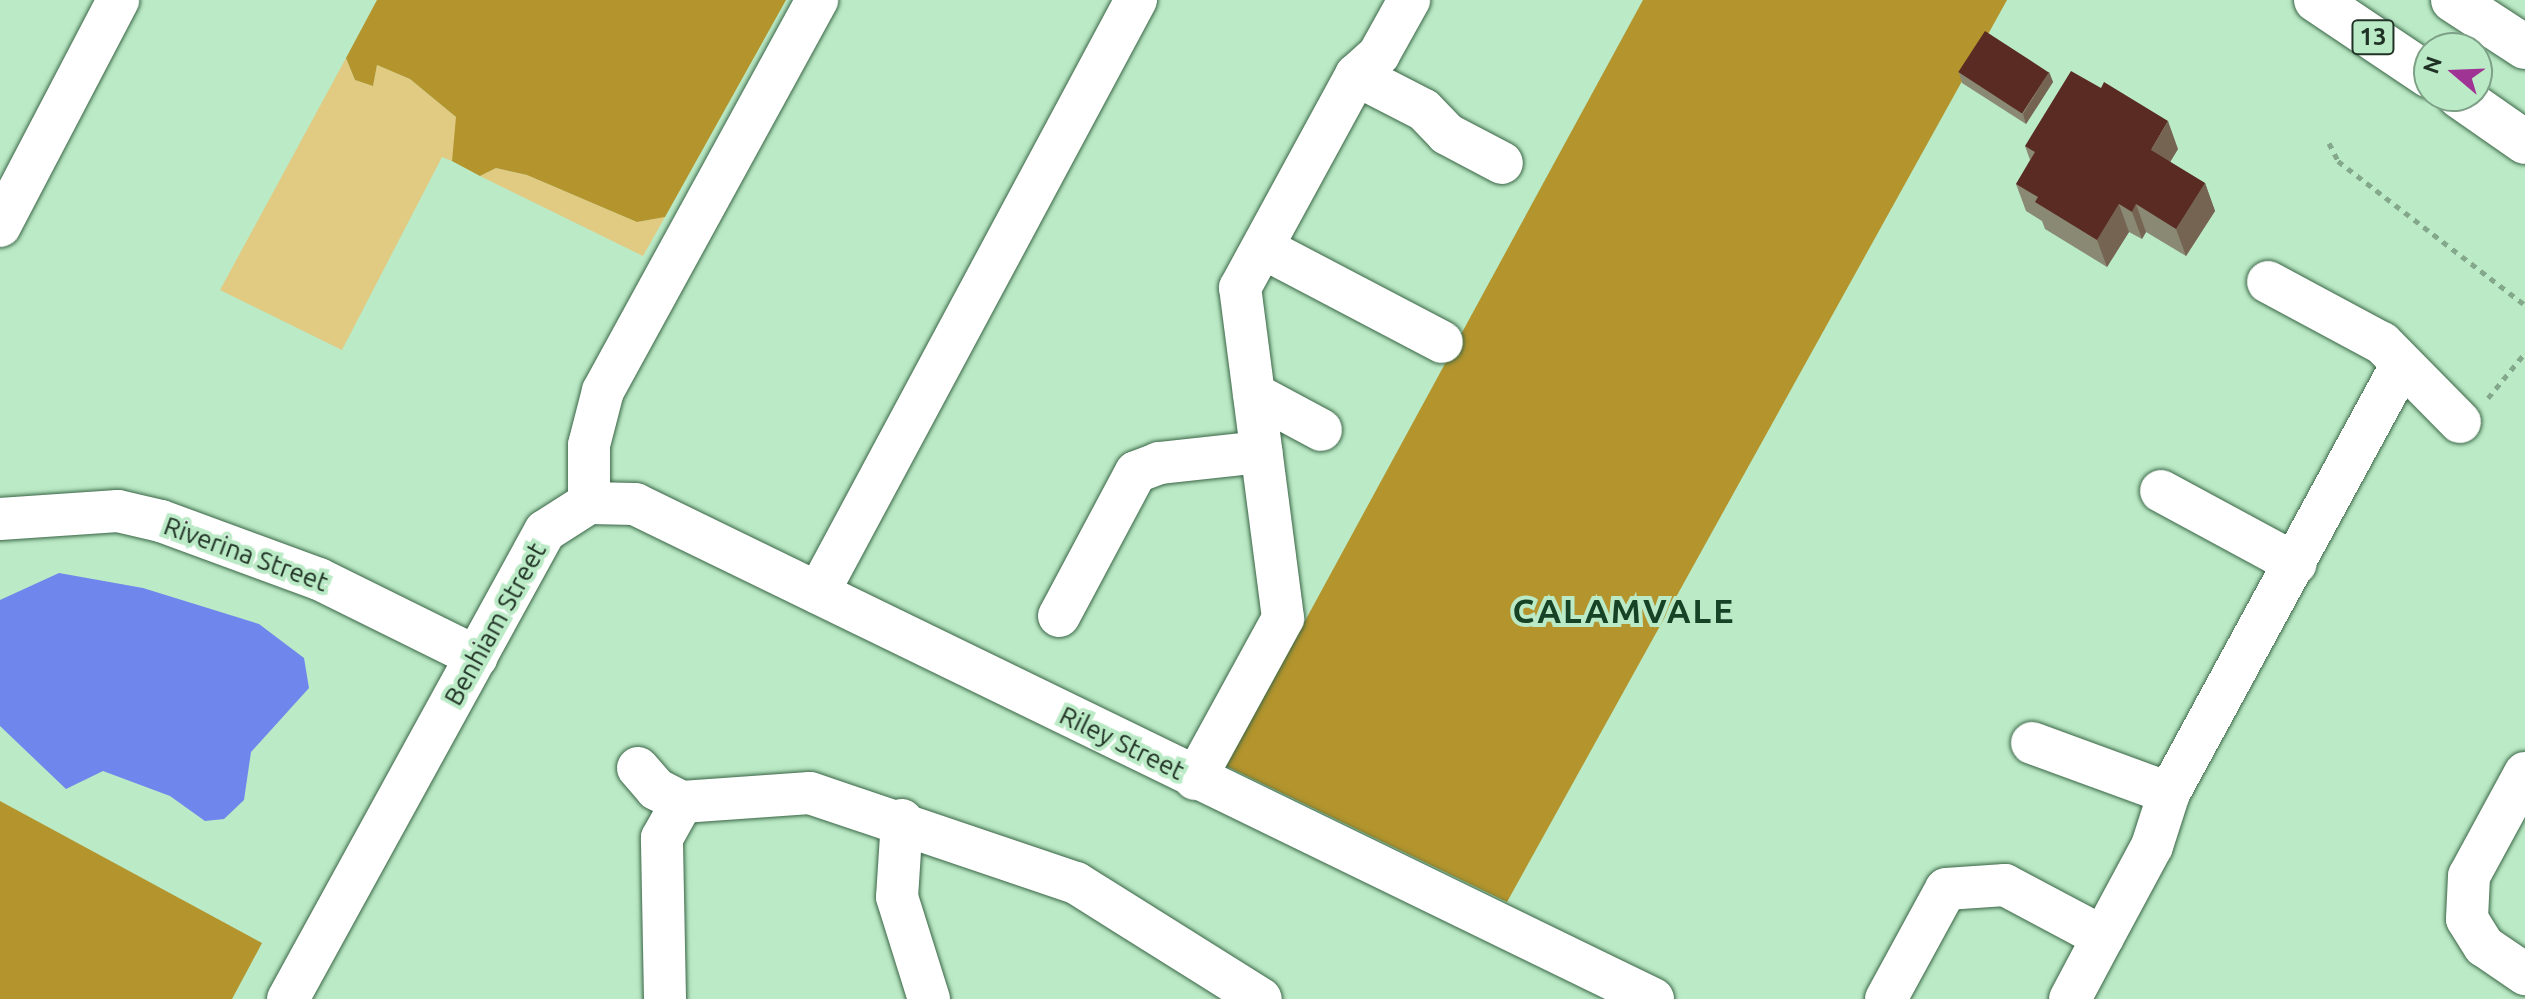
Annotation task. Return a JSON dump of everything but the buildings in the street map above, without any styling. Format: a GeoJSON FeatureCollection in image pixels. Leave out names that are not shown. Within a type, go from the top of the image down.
{"type":"FeatureCollection","features":[{"type":"Feature","properties":{"kind":"highway","name":"13"},"geometry":{"type":"LineString","coordinates":[[2316,0],[2413,65]]}},
{"type":"Feature","properties":{"kind":"highway"},"geometry":{"type":"LineString","coordinates":[[2453,0],[2525,47]]}},
{"type":"Feature","properties":{"kind":"highway"},"geometry":{"type":"LineString","coordinates":[[2482,112],[2525,142]]}},
{"type":"Feature","properties":{"kind":"street"},"geometry":{"type":"LineString","coordinates":[[0,226],[118,0]]}},
{"type":"Feature","properties":{"kind":"street"},"geometry":{"type":"LineString","coordinates":[[589,503],[589,445],[603,391],[817,0]]}},
{"type":"Feature","properties":{"kind":"street"},"geometry":{"type":"LineString","coordinates":[[818,593],[1136,0]]}},
{"type":"Feature","properties":{"kind":"street"},"geometry":{"type":"LineString","coordinates":[[1195,779],[1283,618],[1240,288],[1356,75],[1379,54],[1409,0]]}},
{"type":"Feature","properties":{"kind":"street"},"geometry":{"type":"LineString","coordinates":[[1356,75],[1424,110],[1447,134],[1502,163]]}},
{"type":"Feature","properties":{"kind":"street"},"geometry":{"type":"LineString","coordinates":[[1263,248],[1442,342]]}},
{"type":"Feature","properties":{"kind":"street"},"geometry":{"type":"LineString","coordinates":[[2268,282],[2382,343],[2400,367],[2460,422]]}},
{"type":"Feature","properties":{"kind":"street"},"geometry":{"type":"LineString","coordinates":[[2070,999],[2152,846],[2169,793],[2296,564],[2400,367]]}},
{"type":"Feature","properties":{"kind":"street"},"geometry":{"type":"LineString","coordinates":[[1254,394],[1321,430]]}},
{"type":"Feature","properties":{"kind":"street"},"geometry":{"type":"LineString","coordinates":[[1059,616],[1136,472],[1159,463],[1261,452]]}},
{"type":"Feature","properties":{"kind":"street"},"geometry":{"type":"LineString","coordinates":[[2161,491],[2296,564]]}},
{"type":"Feature","properties":{"kind":"street","name":"Riley Street"},"geometry":{"type":"LineString","coordinates":[[589,503],[635,504],[1195,779],[1653,999]]}},
{"type":"Feature","properties":{"kind":"street","name":"Benhiam Street"},"geometry":{"type":"LineString","coordinates":[[288,999],[545,531],[589,503]]}},
{"type":"Feature","properties":{"kind":"street","name":"Riverina Street"},"geometry":{"type":"LineString","coordinates":[[0,519],[118,511],[161,521],[319,579],[477,657]]}},
{"type":"Feature","properties":{"kind":"street"},"geometry":{"type":"LineString","coordinates":[[2032,743],[2169,793]]}},
{"type":"Feature","properties":{"kind":"street"},"geometry":{"type":"LineString","coordinates":[[638,768],[656,789],[682,802],[810,793],[902,820],[1076,883],[1261,999]]}},
{"type":"Feature","properties":{"kind":"street"},"geometry":{"type":"LineString","coordinates":[[2525,773],[2469,876],[2467,919],[2484,946],[2525,974]]}},
{"type":"Feature","properties":{"kind":"street"},"geometry":{"type":"LineString","coordinates":[[665,999],[662,838],[682,802]]}},
{"type":"Feature","properties":{"kind":"street"},"geometry":{"type":"LineString","coordinates":[[902,820],[897,897],[929,999]]}},
{"type":"Feature","properties":{"kind":"street"},"geometry":{"type":"LineString","coordinates":[[1886,999],[1946,889],[2005,885],[2103,937]]}},
{"type":"Feature","properties":{"kind":"path"},"geometry":{"type":"LineString","coordinates":[[2329,143],[2338,161],[2525,305]]}},
{"type":"Feature","properties":{"kind":"path"},"geometry":{"type":"LineString","coordinates":[[2460,422],[2504,383],[2525,353]]}},
{"type":"Feature","properties":{"kind":"shaded area"},"geometry":{"type":"Polygon","coordinates":[[[377,0],[786,0],[665,217],[637,222],[527,175],[496,168],[480,176],[452,161],[456,117],[410,79],[377,65],[373,86],[355,80],[346,58],[377,0]]]}},
{"type":"Feature","properties":{"kind":"shaded area"},"geometry":{"type":"Polygon","coordinates":[[[1643,0],[2007,0],[1507,902],[1226,766],[1643,0]]]}},
{"type":"Feature","properties":{"kind":"shaded area"},"geometry":{"type":"Polygon","coordinates":[[[346,58],[355,80],[373,86],[377,65],[410,79],[456,117],[456,142],[452,161],[442,157],[342,350],[220,290],[346,58]]]}},
{"type":"Feature","properties":{"kind":"shaded area"},"geometry":{"type":"Polygon","coordinates":[[[496,168],[527,175],[637,222],[665,217],[643,256],[480,176],[496,168]]]}},
{"type":"Feature","properties":{"kind":"shaded area"},"geometry":{"type":"Polygon","coordinates":[[[0,801],[262,943],[232,999],[0,999],[0,801]]]}},
{"type":"Feature","properties":{"kind":"water"},"geometry":{"type":"Polygon","coordinates":[[[59,573],[143,588],[259,624],[304,658],[309,688],[251,752],[244,800],[224,819],[205,821],[170,796],[103,771],[66,789],[0,726],[0,600],[59,573]]]}},
{"type":"Feature","properties":{"kind":"district","name":"CALAMVALE"},"geometry":{"type":"Point","coordinates":[1624,611]}}]}
